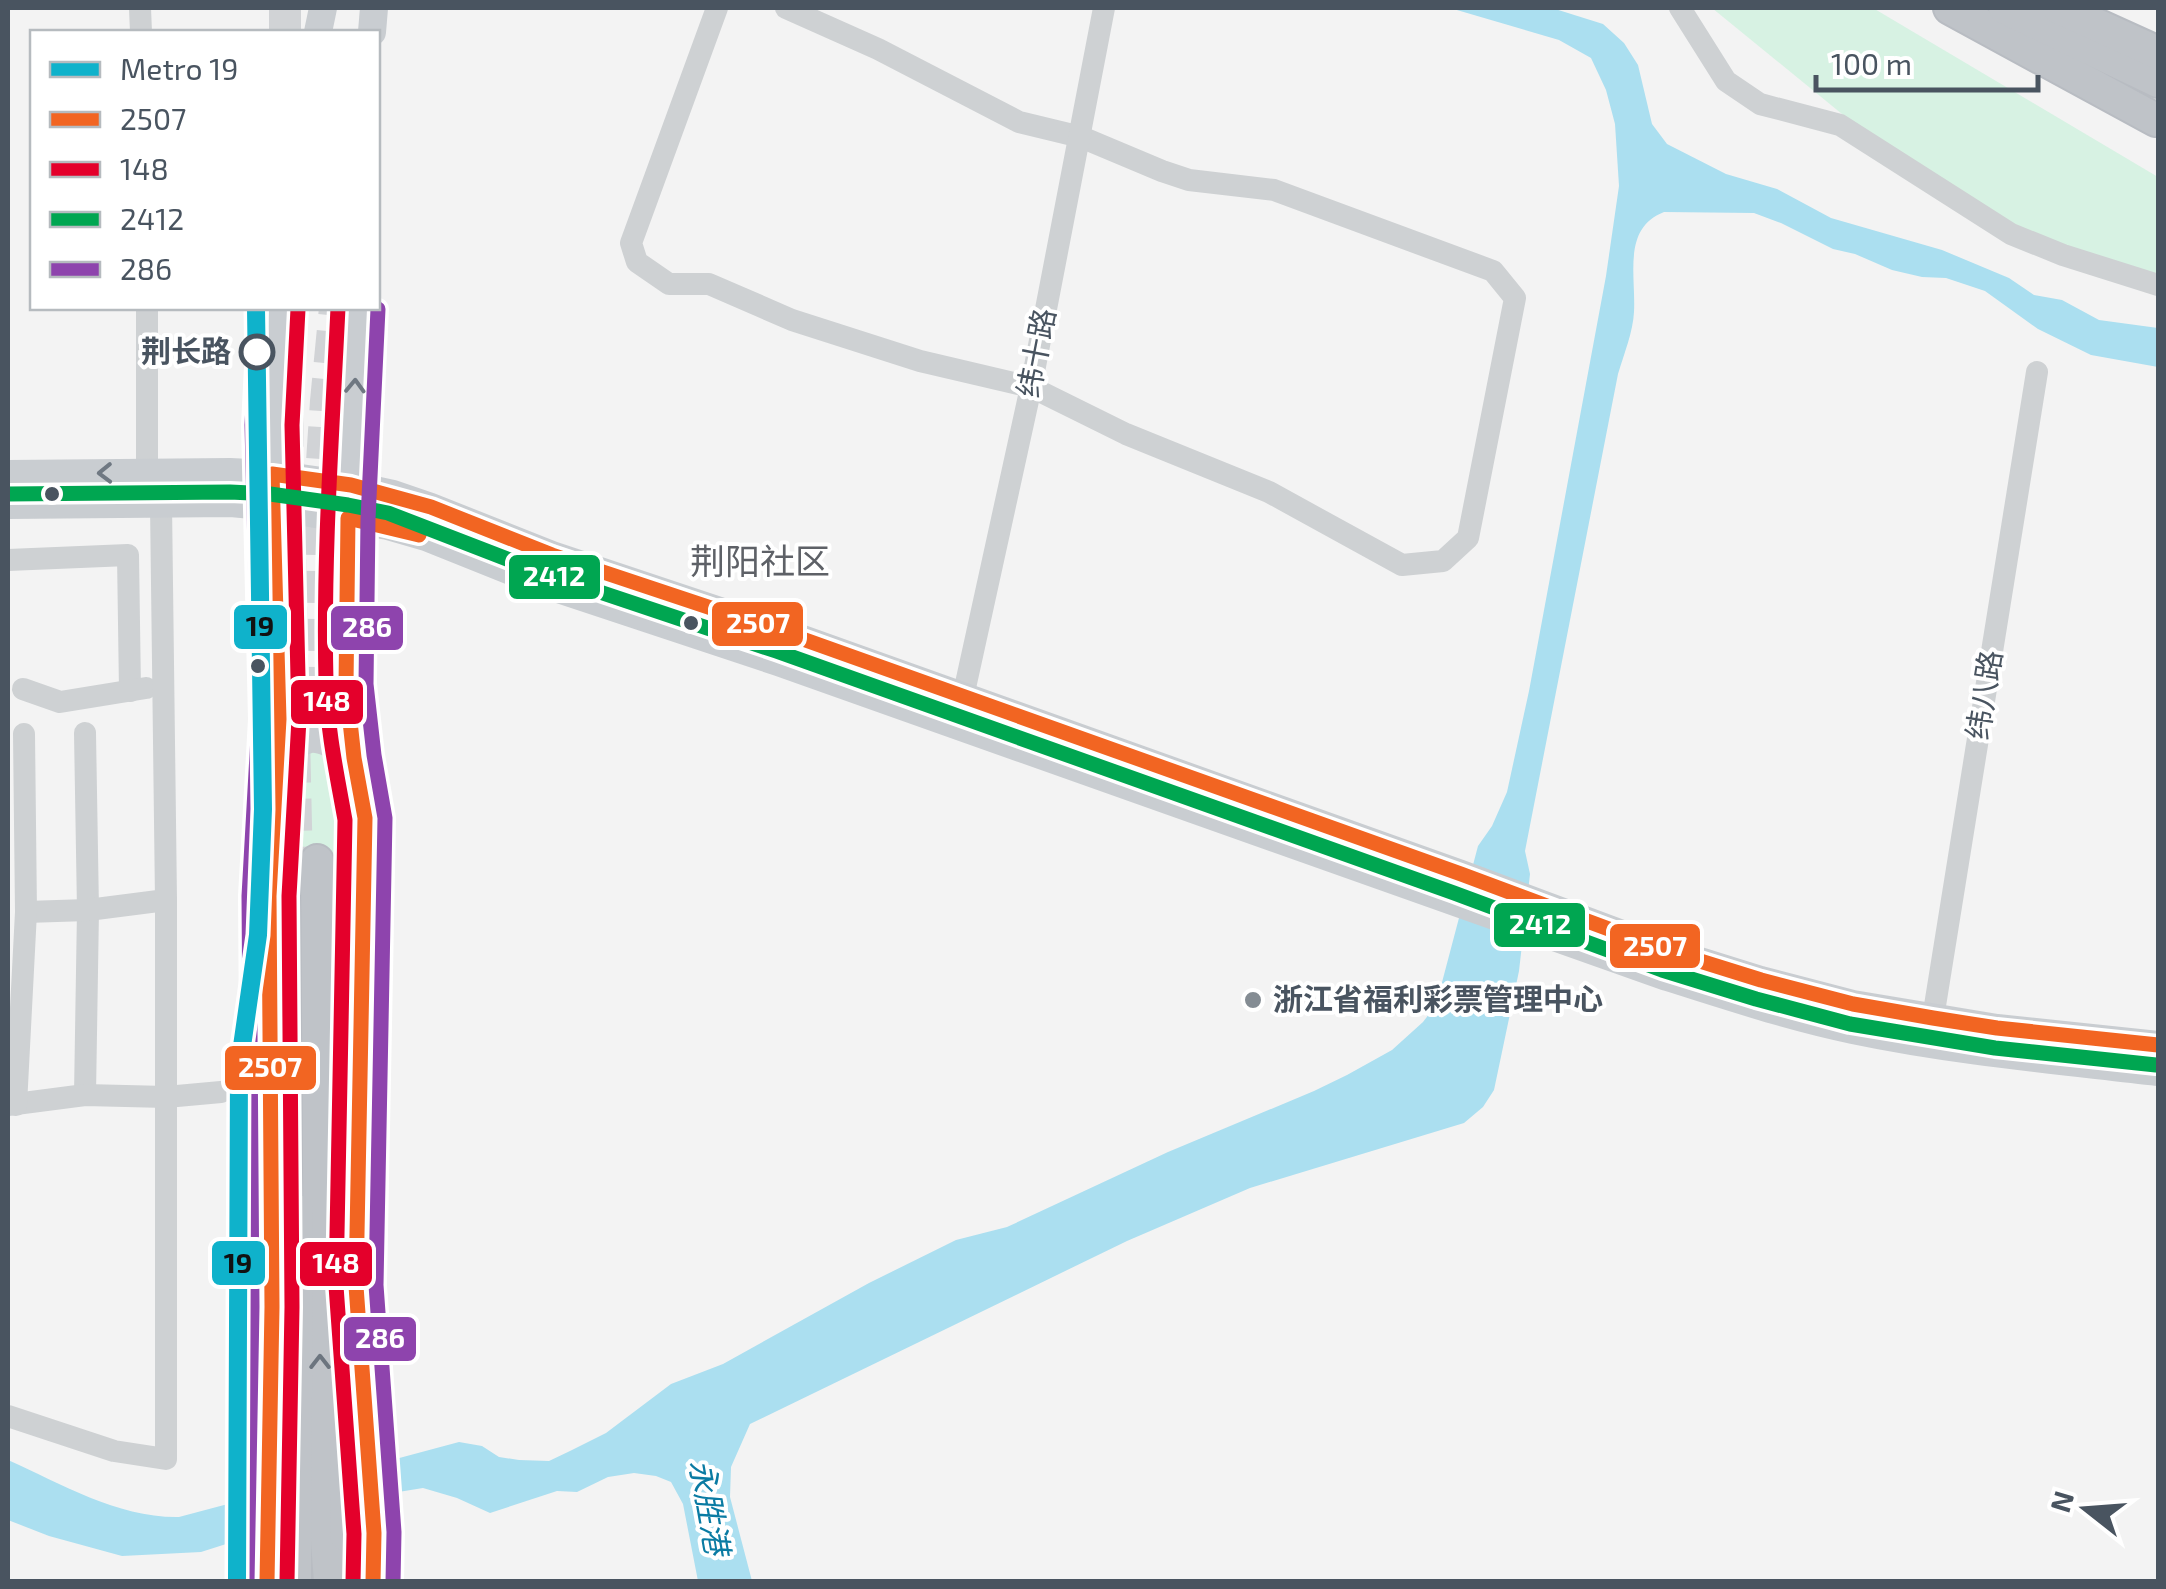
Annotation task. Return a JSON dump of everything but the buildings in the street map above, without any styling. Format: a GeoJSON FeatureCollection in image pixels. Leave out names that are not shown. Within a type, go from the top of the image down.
{"type":"FeatureCollection","features":[{"type":"Feature","properties":{"kind":"highway"},"geometry":{"type":"LineString","coordinates":[[1950,8],[2157,120]]}},
{"type":"Feature","properties":{"kind":"highway"},"geometry":{"type":"LineString","coordinates":[[2005,8],[2158,82]]}},
{"type":"Feature","properties":{"kind":"highway"},"geometry":{"type":"LineString","coordinates":[[2059,8],[2158,53]]}},
{"type":"Feature","properties":{"kind":"highway"},"geometry":{"type":"LineString","coordinates":[[314,1460],[307,866],[296,1386],[314,1460],[349,1541],[344,1582]]}},
{"type":"Feature","properties":{"kind":"highway"},"geometry":{"type":"LineString","coordinates":[[278,1582],[281,1542],[314,1460],[348,1329],[356,1255]]}},
{"type":"Feature","properties":{"kind":"highway"},"geometry":{"type":"LineString","coordinates":[[330,1582],[349,1541]]}},
{"type":"Feature","properties":{"kind":"highway"},"geometry":{"type":"LineString","coordinates":[[281,1542],[295,1582]]}},
{"type":"Feature","properties":{"kind":"main road"},"geometry":{"type":"LineString","coordinates":[[278,310],[272,474],[278,719],[269,896],[272,1252],[314,1460],[349,1541],[373,1582]]}},
{"type":"Feature","properties":{"kind":"main road"},"geometry":{"type":"LineString","coordinates":[[356,1255],[365,818],[346,685],[348,518],[358,310]]}},
{"type":"Feature","properties":{"kind":"main road"},"geometry":{"type":"LineString","coordinates":[[8,474],[272,474],[351,484],[431,506],[552,554],[963,697],[1458,888]]}},
{"type":"Feature","properties":{"kind":"main road"},"geometry":{"type":"LineString","coordinates":[[8,505],[231,504],[388,526],[546,585],[1537,916],[1853,1004],[1997,1028],[2158,1045]]}},
{"type":"Feature","properties":{"kind":"main road"},"geometry":{"type":"LineString","coordinates":[[276,772],[287,753],[306,738],[329,741],[354,758]]}},
{"type":"Feature","properties":{"kind":"main road"},"geometry":{"type":"LineString","coordinates":[[1537,916],[1667,977],[1852,1030],[1996,1054],[2158,1072]]}},
{"type":"Feature","properties":{"kind":"main road"},"geometry":{"type":"LineString","coordinates":[[267,1582],[281,1542]]}},
{"type":"Feature","properties":{"kind":"street"},"geometry":{"type":"LineString","coordinates":[[716,8],[630,243],[637,262],[669,284],[709,284],[792,320],[920,361],[1031,388],[1126,434],[1269,492],[1402,565],[1443,561],[1468,538],[1515,298],[1493,271],[1274,190],[1190,180],[1080,137],[1019,122],[878,49],[786,8]]}},
{"type":"Feature","properties":{"kind":"street","name":"纬十路"},"geometry":{"type":"LineString","coordinates":[[963,697],[1031,388],[1104,8]]}},
{"type":"Feature","properties":{"kind":"street"},"geometry":{"type":"LineString","coordinates":[[1680,8],[1726,82],[1760,104],[1840,125],[2012,234],[2158,286]]}},
{"type":"Feature","properties":{"kind":"street"},"geometry":{"type":"LineString","coordinates":[[147,310],[147,472]]}},
{"type":"Feature","properties":{"kind":"street","name":"纬八路"},"geometry":{"type":"LineString","coordinates":[[1934,1018],[2037,372]]}},
{"type":"Feature","properties":{"kind":"street"},"geometry":{"type":"LineString","coordinates":[[8,1416],[114,1451],[166,1459],[161,504]]}},
{"type":"Feature","properties":{"kind":"street"},"geometry":{"type":"LineString","coordinates":[[8,560],[128,555],[130,691]]}},
{"type":"Feature","properties":{"kind":"street"},"geometry":{"type":"LineString","coordinates":[[23,689],[60,702],[164,685]]}},
{"type":"Feature","properties":{"kind":"street"},"geometry":{"type":"LineString","coordinates":[[84,733],[88,910],[85,1095]]}},
{"type":"Feature","properties":{"kind":"street"},"geometry":{"type":"LineString","coordinates":[[24,734],[26,912],[12,1105],[85,1095],[166,1098],[221,1092]]}},
{"type":"Feature","properties":{"kind":"street"},"geometry":{"type":"LineString","coordinates":[[26,912],[88,910],[166,900]]}},
{"type":"Feature","properties":{"kind":"green space"},"geometry":{"type":"Polygon","coordinates":[[[1712,8],[1873,8],[2158,177],[2158,294],[2072,258],[1902,163],[1712,8]]]}},
{"type":"Feature","properties":{"kind":"green space"},"geometry":{"type":"Polygon","coordinates":[[[330,750],[345,821],[347,872],[320,863],[292,868],[292,773],[296,752],[330,750]]]}},
{"type":"Feature","properties":{"kind":"water","name":"永胜港"},"geometry":{"type":"Polygon","coordinates":[[[1450,8],[1552,8],[1603,24],[1624,43],[1638,65],[1652,124],[1667,144],[1726,174],[1777,189],[1831,218],[1942,250],[2009,278],[2034,295],[2062,300],[2099,320],[2158,328],[2158,367],[2091,355],[2038,329],[1985,291],[1946,278],[1892,270],[1833,249],[1754,213],[1664,212],[1651,219],[1642,229],[1634,255],[1632,327],[1618,374],[1525,851],[1530,874],[1519,971],[1494,1090],[1483,1107],[1464,1123],[1250,1188],[1127,1241],[750,1424],[731,1467],[730,1497],[752,1581],[698,1581],[683,1504],[671,1482],[634,1473],[608,1477],[577,1492],[557,1491],[490,1513],[423,1488],[380,1495],[201,1552],[122,1556],[8,1520],[8,1460],[112,1506],[179,1517],[459,1442],[482,1446],[499,1457],[549,1461],[606,1433],[671,1384],[723,1364],[869,1283],[956,1240],[1007,1227],[1168,1152],[1314,1091],[1392,1050],[1423,1022],[1436,1005],[1478,846],[1507,792],[1606,276],[1619,186],[1615,124],[1606,90],[1591,58],[1559,40],[1450,8]]]}},
{"type":"Feature","properties":{"kind":"tunnel"},"geometry":{"type":"LineString","coordinates":[[285,8],[285,30]]}},
{"type":"Feature","properties":{"kind":"tunnel"},"geometry":{"type":"LineString","coordinates":[[316,747],[319,507],[335,310]]}},
{"type":"Feature","properties":{"kind":"tunnel"},"geometry":{"type":"LineString","coordinates":[[286,367],[297,871]]}},
{"type":"Feature","properties":{"kind":"metro line","name":"19"},"geometry":{"type":"LineString","coordinates":[[237,1582],[239,1067],[258,935],[263,809],[256,310]]}},
{"type":"Feature","properties":{"kind":"transit line","name":"286"},"geometry":{"type":"LineString","coordinates":[[247,1582],[252,1307],[249,896],[259,719],[252,425],[258,310]]}},
{"type":"Feature","properties":{"kind":"transit line","name":"148"},"geometry":{"type":"LineString","coordinates":[[287,1582],[292,1307],[289,896],[299,719],[292,425],[298,310]]}},
{"type":"Feature","properties":{"kind":"transit line","name":"148"},"geometry":{"type":"LineString","coordinates":[[338,310],[325,636],[328,717],[345,820],[336,1286],[354,1534],[353,1582]]}},
{"type":"Feature","properties":{"kind":"transit line","name":"286"},"geometry":{"type":"LineString","coordinates":[[378,310],[368,519],[366,684],[385,818],[376,1285],[394,1532],[393,1582]]}},
{"type":"Feature","properties":{"kind":"transit line","name":"2507"},"geometry":{"type":"LineString","coordinates":[[267,1582],[272,1307],[269,896],[279,719],[272,474],[351,485],[431,507],[552,555],[783,632],[1668,951],[1761,980],[1853,1004],[1933,1018],[2158,1045]]}},
{"type":"Feature","properties":{"kind":"transit line","name":"2412"},"geometry":{"type":"LineString","coordinates":[[8,494],[230,492],[270,494],[388,513],[546,574],[776,651],[1662,970],[1850,1024],[1995,1048],[2156,1065]]}},
{"type":"Feature","properties":{"kind":"transit line","name":"2507"},"geometry":{"type":"LineString","coordinates":[[373,1582],[374,1533],[356,1286],[365,818],[346,685],[348,518],[419,535]]}},
{"type":"Feature","properties":{"kind":"place","name":"荆长路"},"geometry":{"type":"Point","coordinates":[257,352]}},
{"type":"Feature","properties":{"kind":"place","name":"浙江省福利彩票管理中心"},"geometry":{"type":"Point","coordinates":[1253,1000]}},
{"type":"Feature","properties":{"kind":"district","name":"荆阳社区"},"geometry":{"type":"Point","coordinates":[760,562]}}]}
